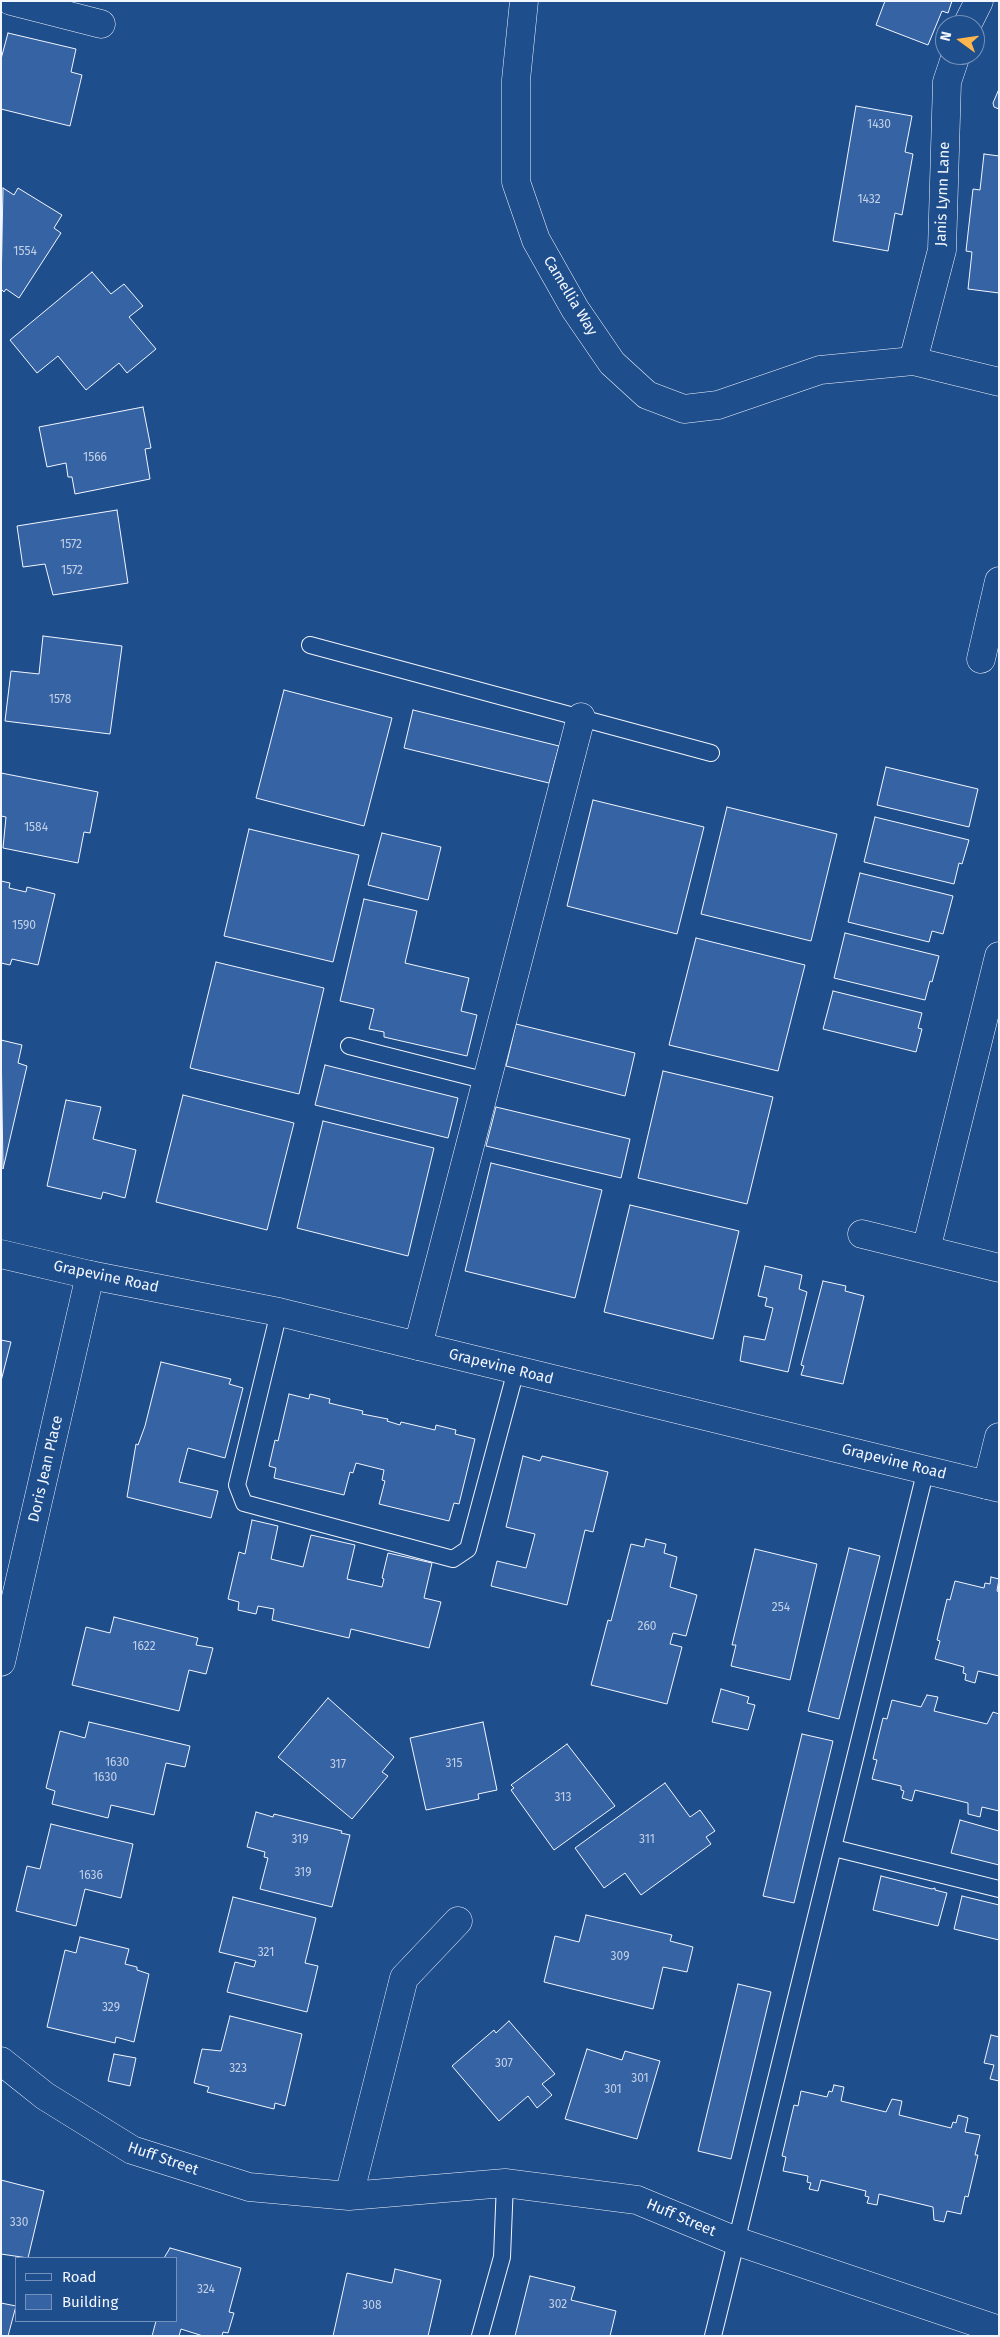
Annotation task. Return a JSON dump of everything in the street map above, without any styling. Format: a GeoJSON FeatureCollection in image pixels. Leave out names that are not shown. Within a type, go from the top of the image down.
{"type":"FeatureCollection","features":[{"type":"Feature","properties":{"kind":"street"},"geometry":{"type":"LineString","coordinates":[[11,1],[101,24]]}},
{"type":"Feature","properties":{"kind":"street","name":"Camellia Way"},"geometry":{"type":"LineString","coordinates":[[524,1],[516,80],[516,182],[536,240],[575,309],[612,363],[647,395],[684,409],[718,405],[820,370],[913,361],[999,382]]}},
{"type":"Feature","properties":{"kind":"street"},"geometry":{"type":"LineString","coordinates":[[972,15],[979,1]]}},
{"type":"Feature","properties":{"kind":"street","name":"Janis Lynn Lane"},"geometry":{"type":"LineString","coordinates":[[913,361],[942,250],[947,82],[953,65]]}},
{"type":"Feature","properties":{"kind":"street"},"geometry":{"type":"LineString","coordinates":[[981,658],[999,581]]}},
{"type":"Feature","properties":{"kind":"street"},"geometry":{"type":"LineString","coordinates":[[418,1346],[581,717]]}},
{"type":"Feature","properties":{"kind":"street"},"geometry":{"type":"LineString","coordinates":[[926,1250],[999,956]]}},
{"type":"Feature","properties":{"kind":"street"},"geometry":{"type":"LineString","coordinates":[[862,1234],[999,1268]]}},
{"type":"Feature","properties":{"kind":"street","name":"Grapevine Road"},"geometry":{"type":"LineString","coordinates":[[1,1254],[90,1275],[279,1312],[993,1486]]}},
{"type":"Feature","properties":{"kind":"street","name":"Doris Jean Place"},"geometry":{"type":"LineString","coordinates":[[1,1662],[90,1275]]}},
{"type":"Feature","properties":{"kind":"street"},"geometry":{"type":"LineString","coordinates":[[993,1486],[999,1437]]}},
{"type":"Feature","properties":{"kind":"street"},"geometry":{"type":"LineString","coordinates":[[349,2196],[404,1978],[458,1921]]}},
{"type":"Feature","properties":{"kind":"street","name":"Huff Street"},"geometry":{"type":"LineString","coordinates":[[1,2061],[45,2096],[132,2150],[249,2187],[349,2196],[505,2183],[637,2200],[736,2241],[999,2330]]}},
{"type":"Feature","properties":{"kind":"lane"},"geometry":{"type":"LineString","coordinates":[[310,645],[711,753]]}},
{"type":"Feature","properties":{"kind":"lane"},"geometry":{"type":"LineString","coordinates":[[349,1046],[487,1081]]}},
{"type":"Feature","properties":{"kind":"lane"},"geometry":{"type":"LineString","coordinates":[[279,1312],[237,1485],[244,1503],[453,1559],[468,1549],[516,1370]]}},
{"type":"Feature","properties":{"kind":"lane"},"geometry":{"type":"LineString","coordinates":[[713,2336],[926,1469]]}},
{"type":"Feature","properties":{"kind":"lane"},"geometry":{"type":"LineString","coordinates":[[834,1848],[999,1889]]}},
{"type":"Feature","properties":{"kind":"lane"},"geometry":{"type":"LineString","coordinates":[[480,2336],[502,2257],[505,2183]]}},
{"type":"Feature","properties":{"kind":"building"},"geometry":{"type":"Polygon","coordinates":[[[885,1],[952,1],[948,13],[942,11],[940,15],[935,15],[935,28],[928,45],[876,25],[885,1]]]}},
{"type":"Feature","properties":{"kind":"building"},"geometry":{"type":"Polygon","coordinates":[[[8,33],[76,49],[71,72],[82,75],[70,126],[1,109],[1,59],[8,33]]]}},
{"type":"Feature","properties":{"kind":"building"},"geometry":{"type":"Polygon","coordinates":[[[999,89],[999,109],[994,107],[993,103],[999,89]]]}},
{"type":"Feature","properties":{"kind":"building"},"geometry":{"type":"Polygon","coordinates":[[[856,106],[912,116],[905,152],[913,154],[902,215],[895,213],[888,251],[833,241],[856,106]]]}},
{"type":"Feature","properties":{"kind":"building"},"geometry":{"type":"Polygon","coordinates":[[[984,154],[999,156],[999,293],[968,289],[972,252],[966,251],[973,189],[980,190],[984,154]]]}},
{"type":"Feature","properties":{"kind":"building"},"geometry":{"type":"Polygon","coordinates":[[[3,188],[14,195],[18,188],[62,215],[54,228],[61,233],[19,298],[6,289],[4,292],[1,289],[3,188]]]}},
{"type":"Feature","properties":{"kind":"building"},"geometry":{"type":"Polygon","coordinates":[[[92,272],[111,294],[124,284],[143,306],[129,317],[156,349],[127,373],[119,363],[86,390],[58,356],[37,373],[10,340],[92,272]]]}},
{"type":"Feature","properties":{"kind":"building"},"geometry":{"type":"Polygon","coordinates":[[[143,407],[151,448],[145,449],[150,479],[75,494],[72,477],[68,477],[66,463],[47,467],[39,427],[143,407]]]}},
{"type":"Feature","properties":{"kind":"building"},"geometry":{"type":"Polygon","coordinates":[[[117,510],[128,583],[53,595],[45,564],[23,567],[17,526],[117,510]]]}},
{"type":"Feature","properties":{"kind":"building"},"geometry":{"type":"Polygon","coordinates":[[[43,636],[122,646],[110,734],[5,721],[11,671],[39,674],[43,636]]]}},
{"type":"Feature","properties":{"kind":"building"},"geometry":{"type":"Polygon","coordinates":[[[284,690],[392,718],[364,826],[256,798],[284,690]]]}},
{"type":"Feature","properties":{"kind":"building"},"geometry":{"type":"Polygon","coordinates":[[[413,710],[559,746],[549,783],[404,748],[413,710]]]}},
{"type":"Feature","properties":{"kind":"building"},"geometry":{"type":"Polygon","coordinates":[[[886,767],[978,789],[969,827],[877,805],[886,767]]]}},
{"type":"Feature","properties":{"kind":"building"},"geometry":{"type":"Polygon","coordinates":[[[1,773],[98,792],[90,833],[84,832],[78,863],[3,848],[6,817],[1,816],[1,773]]]}},
{"type":"Feature","properties":{"kind":"building"},"geometry":{"type":"Polygon","coordinates":[[[593,800],[704,827],[677,934],[567,906],[593,800]]]}},
{"type":"Feature","properties":{"kind":"building"},"geometry":{"type":"Polygon","coordinates":[[[727,807],[837,834],[811,941],[701,914],[727,807]]]}},
{"type":"Feature","properties":{"kind":"building"},"geometry":{"type":"Polygon","coordinates":[[[875,817],[969,840],[962,864],[959,863],[954,884],[864,862],[875,817]]]}},
{"type":"Feature","properties":{"kind":"building"},"geometry":{"type":"Polygon","coordinates":[[[249,829],[359,855],[333,962],[224,936],[249,829]]]}},
{"type":"Feature","properties":{"kind":"building"},"geometry":{"type":"Polygon","coordinates":[[[382,833],[441,847],[428,900],[368,885],[382,833]]]}},
{"type":"Feature","properties":{"kind":"building"},"geometry":{"type":"Polygon","coordinates":[[[860,873],[953,896],[943,934],[932,931],[929,942],[848,922],[860,873]]]}},
{"type":"Feature","properties":{"kind":"building"},"geometry":{"type":"Polygon","coordinates":[[[1,881],[10,883],[9,888],[26,892],[27,887],[55,894],[38,965],[12,959],[10,965],[1,963],[1,881]]]}},
{"type":"Feature","properties":{"kind":"building"},"geometry":{"type":"Polygon","coordinates":[[[364,899],[417,911],[405,963],[469,978],[461,1011],[477,1015],[467,1056],[384,1037],[384,1032],[369,1029],[374,1009],[340,1001],[364,899]]]}},
{"type":"Feature","properties":{"kind":"building"},"geometry":{"type":"Polygon","coordinates":[[[845,933],[939,956],[925,1000],[834,978],[845,933]]]}},
{"type":"Feature","properties":{"kind":"building"},"geometry":{"type":"Polygon","coordinates":[[[696,938],[805,965],[778,1071],[669,1045],[696,938]]]}},
{"type":"Feature","properties":{"kind":"building"},"geometry":{"type":"Polygon","coordinates":[[[216,962],[324,988],[299,1094],[190,1068],[216,962]]]}},
{"type":"Feature","properties":{"kind":"building"},"geometry":{"type":"Polygon","coordinates":[[[833,991],[922,1013],[918,1028],[922,1029],[916,1052],[823,1029],[833,991]]]}},
{"type":"Feature","properties":{"kind":"building"},"geometry":{"type":"Polygon","coordinates":[[[516,1024],[635,1053],[625,1096],[506,1066],[516,1024]]]}},
{"type":"Feature","properties":{"kind":"building"},"geometry":{"type":"Polygon","coordinates":[[[1,1040],[22,1045],[18,1063],[27,1066],[3,1169],[1,1040]]]}},
{"type":"Feature","properties":{"kind":"building"},"geometry":{"type":"Polygon","coordinates":[[[325,1065],[458,1098],[448,1138],[315,1105],[325,1065]]]}},
{"type":"Feature","properties":{"kind":"building"},"geometry":{"type":"Polygon","coordinates":[[[663,1071],[773,1097],[747,1204],[638,1178],[663,1071]]]}},
{"type":"Feature","properties":{"kind":"building"},"geometry":{"type":"Polygon","coordinates":[[[183,1095],[294,1123],[267,1230],[156,1202],[183,1095]]]}},
{"type":"Feature","properties":{"kind":"building"},"geometry":{"type":"Polygon","coordinates":[[[66,1100],[101,1107],[93,1139],[136,1150],[125,1198],[103,1192],[101,1199],[47,1186],[66,1100]]]}},
{"type":"Feature","properties":{"kind":"building"},"geometry":{"type":"Polygon","coordinates":[[[496,1107],[630,1139],[621,1178],[486,1146],[496,1107]]]}},
{"type":"Feature","properties":{"kind":"building"},"geometry":{"type":"Polygon","coordinates":[[[323,1121],[434,1148],[408,1256],[297,1228],[323,1121]]]}},
{"type":"Feature","properties":{"kind":"building"},"geometry":{"type":"Polygon","coordinates":[[[491,1163],[602,1190],[575,1298],[465,1271],[491,1163]]]}},
{"type":"Feature","properties":{"kind":"building"},"geometry":{"type":"Polygon","coordinates":[[[630,1205],[739,1231],[713,1339],[604,1312],[630,1205]]]}},
{"type":"Feature","properties":{"kind":"building"},"geometry":{"type":"Polygon","coordinates":[[[765,1266],[802,1275],[799,1289],[807,1292],[788,1372],[740,1361],[744,1336],[765,1340],[773,1308],[765,1306],[767,1298],[758,1296],[765,1266]]]}},
{"type":"Feature","properties":{"kind":"building"},"geometry":{"type":"Polygon","coordinates":[[[823,1281],[846,1286],[845,1291],[864,1296],[843,1384],[801,1375],[804,1366],[801,1365],[823,1281]]]}},
{"type":"Feature","properties":{"kind":"building"},"geometry":{"type":"Polygon","coordinates":[[[1,1340],[11,1342],[1,1381],[1,1340]]]}},
{"type":"Feature","properties":{"kind":"building"},"geometry":{"type":"Polygon","coordinates":[[[161,1362],[231,1379],[229,1384],[243,1388],[225,1458],[188,1448],[179,1482],[218,1491],[211,1518],[127,1497],[136,1444],[138,1445],[145,1426],[161,1362]]]}},
{"type":"Feature","properties":{"kind":"building"},"geometry":{"type":"Polygon","coordinates":[[[289,1394],[309,1399],[310,1394],[330,1399],[329,1403],[363,1411],[362,1414],[388,1419],[387,1421],[400,1425],[401,1422],[435,1430],[436,1425],[456,1430],[455,1434],[475,1439],[459,1504],[454,1503],[449,1521],[379,1504],[385,1481],[382,1480],[384,1470],[356,1463],[353,1473],[350,1472],[344,1495],[274,1478],[276,1468],[269,1466],[275,1440],[278,1441],[289,1394]]]}},
{"type":"Feature","properties":{"kind":"building"},"geometry":{"type":"Polygon","coordinates":[[[523,1456],[540,1461],[542,1456],[608,1472],[593,1532],[585,1530],[567,1605],[491,1586],[497,1561],[526,1568],[535,1534],[506,1527],[523,1456]]]}},
{"type":"Feature","properties":{"kind":"building"},"geometry":{"type":"Polygon","coordinates":[[[252,1520],[278,1526],[271,1559],[303,1567],[311,1535],[355,1545],[347,1579],[382,1587],[384,1579],[382,1578],[388,1553],[432,1563],[424,1598],[441,1602],[429,1648],[351,1629],[349,1638],[272,1620],[274,1609],[258,1606],[256,1614],[238,1610],[239,1602],[228,1599],[239,1552],[245,1554],[252,1520]]]}},
{"type":"Feature","properties":{"kind":"building"},"geometry":{"type":"Polygon","coordinates":[[[646,1539],[666,1544],[664,1553],[677,1557],[670,1587],[697,1595],[686,1636],[673,1633],[670,1644],[682,1647],[667,1704],[591,1685],[608,1620],[611,1621],[631,1544],[644,1547],[646,1539]]]}},
{"type":"Feature","properties":{"kind":"building"},"geometry":{"type":"Polygon","coordinates":[[[849,1548],[880,1556],[839,1719],[808,1711],[849,1548]]]}},
{"type":"Feature","properties":{"kind":"building"},"geometry":{"type":"Polygon","coordinates":[[[755,1549],[817,1564],[790,1680],[731,1666],[736,1645],[732,1645],[755,1549]]]}},
{"type":"Feature","properties":{"kind":"building"},"geometry":{"type":"Polygon","coordinates":[[[991,1577],[999,1579],[997,1591],[999,1592],[999,1676],[978,1671],[975,1683],[965,1680],[964,1667],[935,1659],[940,1641],[937,1640],[947,1599],[950,1600],[955,1581],[984,1588],[985,1583],[990,1584],[991,1577]]]}},
{"type":"Feature","properties":{"kind":"building"},"geometry":{"type":"Polygon","coordinates":[[[114,1617],[198,1638],[196,1645],[213,1648],[206,1674],[189,1670],[179,1711],[72,1685],[86,1627],[110,1633],[114,1617]]]}},
{"type":"Feature","properties":{"kind":"building"},"geometry":{"type":"Polygon","coordinates":[[[721,1689],[749,1697],[747,1703],[755,1705],[748,1730],[712,1722],[721,1689]]]}},
{"type":"Feature","properties":{"kind":"building"},"geometry":{"type":"Polygon","coordinates":[[[927,1695],[938,1697],[934,1711],[987,1724],[993,1712],[999,1714],[999,1811],[982,1807],[980,1817],[968,1814],[968,1803],[915,1790],[912,1801],[902,1798],[904,1791],[901,1790],[901,1786],[872,1779],[877,1760],[873,1759],[883,1718],[887,1719],[892,1700],[921,1707],[927,1695]]]}},
{"type":"Feature","properties":{"kind":"building"},"geometry":{"type":"Polygon","coordinates":[[[328,1698],[394,1757],[382,1772],[388,1776],[352,1819],[278,1757],[328,1698]]]}},
{"type":"Feature","properties":{"kind":"building"},"geometry":{"type":"Polygon","coordinates":[[[89,1722],[190,1746],[185,1767],[166,1763],[154,1815],[111,1805],[108,1818],[52,1804],[55,1791],[46,1788],[60,1731],[85,1738],[89,1722]]]}},
{"type":"Feature","properties":{"kind":"building"},"geometry":{"type":"Polygon","coordinates":[[[483,1722],[497,1790],[478,1794],[479,1799],[426,1810],[410,1738],[483,1722]]]}},
{"type":"Feature","properties":{"kind":"building"},"geometry":{"type":"Polygon","coordinates":[[[802,1734],[833,1741],[794,1903],[763,1896],[802,1734]]]}},
{"type":"Feature","properties":{"kind":"building"},"geometry":{"type":"Polygon","coordinates":[[[567,1744],[615,1806],[554,1850],[511,1790],[514,1788],[511,1785],[567,1744]]]}},
{"type":"Feature","properties":{"kind":"building"},"geometry":{"type":"Polygon","coordinates":[[[665,1783],[690,1817],[700,1810],[715,1831],[706,1837],[711,1844],[641,1895],[625,1873],[604,1888],[575,1848],[665,1783]]]}},
{"type":"Feature","properties":{"kind":"building"},"geometry":{"type":"Polygon","coordinates":[[[256,1812],[273,1817],[274,1814],[342,1831],[341,1833],[350,1835],[332,1907],[260,1889],[268,1858],[264,1857],[265,1852],[247,1847],[256,1812]]]}},
{"type":"Feature","properties":{"kind":"building"},"geometry":{"type":"Polygon","coordinates":[[[960,1820],[999,1831],[999,1865],[951,1853],[960,1820]]]}},
{"type":"Feature","properties":{"kind":"building"},"geometry":{"type":"Polygon","coordinates":[[[51,1824],[133,1844],[121,1898],[85,1889],[76,1926],[16,1911],[27,1866],[40,1869],[51,1824]]]}},
{"type":"Feature","properties":{"kind":"building"},"geometry":{"type":"Polygon","coordinates":[[[881,1876],[932,1889],[935,1888],[935,1890],[947,1893],[938,1926],[873,1910],[881,1876]]]}},
{"type":"Feature","properties":{"kind":"building"},"geometry":{"type":"Polygon","coordinates":[[[962,1896],[999,1905],[999,1940],[954,1929],[962,1896]]]}},
{"type":"Feature","properties":{"kind":"building"},"geometry":{"type":"Polygon","coordinates":[[[233,1897],[316,1918],[305,1963],[318,1966],[307,2012],[227,1992],[235,1962],[254,1967],[256,1961],[219,1952],[233,1897]]]}},
{"type":"Feature","properties":{"kind":"building"},"geometry":{"type":"Polygon","coordinates":[[[586,1915],[672,1935],[670,1941],[693,1947],[687,1972],[663,1967],[653,2009],[544,1982],[555,1936],[579,1942],[586,1915]]]}},
{"type":"Feature","properties":{"kind":"building"},"geometry":{"type":"Polygon","coordinates":[[[80,1937],[129,1949],[125,1964],[137,1967],[137,1970],[149,1974],[134,2042],[116,2037],[115,2043],[47,2027],[65,1950],[76,1953],[80,1937]]]}},
{"type":"Feature","properties":{"kind":"building"},"geometry":{"type":"Polygon","coordinates":[[[738,1984],[771,1992],[731,2159],[698,2151],[738,1984]]]}},
{"type":"Feature","properties":{"kind":"building"},"geometry":{"type":"Polygon","coordinates":[[[230,2016],[302,2034],[285,2106],[275,2103],[274,2109],[207,2092],[209,2087],[194,2083],[202,2049],[221,2051],[230,2016]]]}},
{"type":"Feature","properties":{"kind":"building"},"geometry":{"type":"Polygon","coordinates":[[[509,2021],[555,2074],[542,2084],[552,2095],[537,2108],[528,2096],[499,2121],[452,2066],[494,2030],[496,2033],[509,2021]]]}},
{"type":"Feature","properties":{"kind":"building"},"geometry":{"type":"Polygon","coordinates":[[[991,2035],[999,2037],[999,2081],[990,2079],[994,2065],[984,2063],[991,2035]]]}},
{"type":"Feature","properties":{"kind":"building"},"geometry":{"type":"Polygon","coordinates":[[[587,2049],[622,2060],[625,2051],[660,2061],[637,2139],[565,2119],[587,2049]]]}},
{"type":"Feature","properties":{"kind":"building"},"geometry":{"type":"Polygon","coordinates":[[[114,2054],[136,2058],[130,2086],[108,2081],[114,2054]]]}},
{"type":"Feature","properties":{"kind":"building"},"geometry":{"type":"Polygon","coordinates":[[[834,2085],[844,2087],[841,2101],[886,2112],[892,2099],[902,2101],[899,2115],[951,2128],[953,2122],[956,2123],[958,2115],[968,2118],[965,2132],[980,2135],[975,2155],[978,2155],[968,2197],[965,2196],[961,2214],[947,2211],[944,2222],[934,2220],[933,2207],[879,2194],[877,2205],[867,2203],[869,2197],[865,2196],[866,2191],[821,2180],[818,2191],[809,2189],[811,2183],[807,2182],[808,2176],[783,2171],[786,2157],[782,2156],[794,2105],[798,2106],[801,2091],[827,2097],[829,2091],[832,2092],[834,2085]]]}},
{"type":"Feature","properties":{"kind":"building"},"geometry":{"type":"Polygon","coordinates":[[[1,2180],[44,2191],[28,2257],[1,2254],[1,2180]]]}},
{"type":"Feature","properties":{"kind":"building"},"geometry":{"type":"Polygon","coordinates":[[[170,2248],[241,2268],[229,2312],[234,2313],[228,2333],[223,2332],[222,2336],[203,2336],[181,2329],[179,2336],[152,2336],[156,2322],[178,2322],[178,2257],[165,2257],[170,2248]]]}},
{"type":"Feature","properties":{"kind":"building"},"geometry":{"type":"Polygon","coordinates":[[[395,2269],[441,2280],[428,2336],[333,2336],[347,2273],[392,2283],[395,2269]]]}},
{"type":"Feature","properties":{"kind":"building"},"geometry":{"type":"Polygon","coordinates":[[[530,2276],[575,2287],[571,2300],[616,2311],[610,2336],[515,2336],[530,2276]]]}},
{"type":"Feature","properties":{"kind":"building"},"geometry":{"type":"Polygon","coordinates":[[[1,2303],[15,2306],[8,2336],[1,2336],[1,2303]]]}}]}
